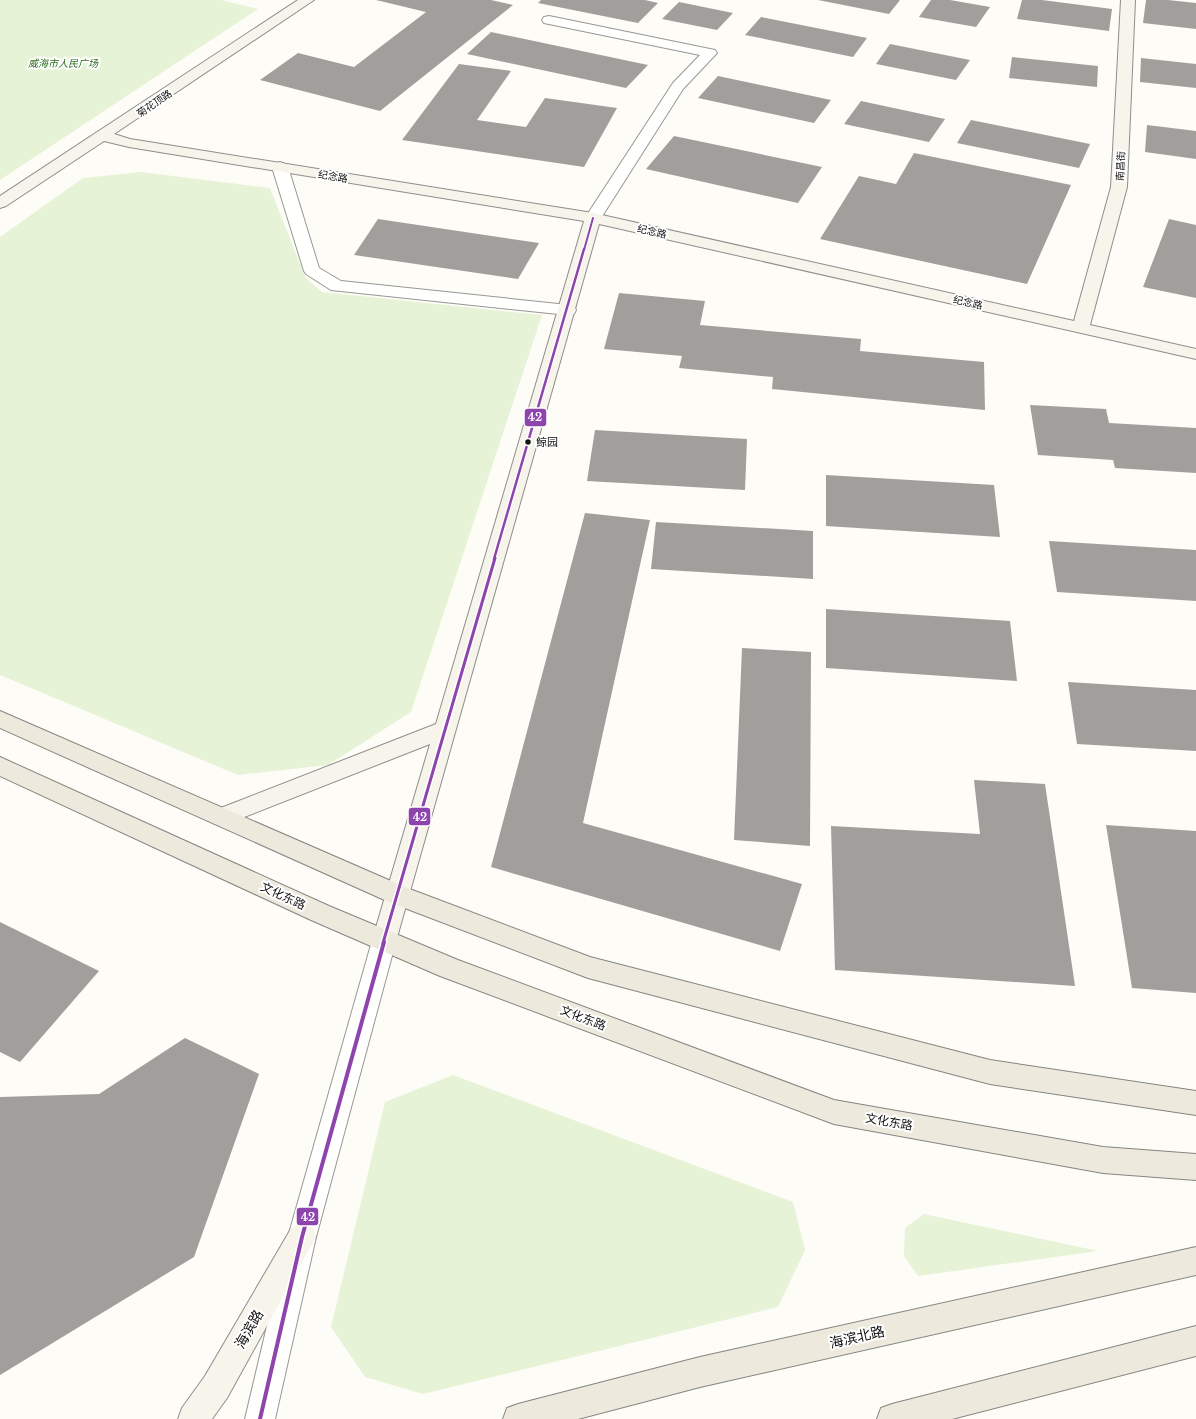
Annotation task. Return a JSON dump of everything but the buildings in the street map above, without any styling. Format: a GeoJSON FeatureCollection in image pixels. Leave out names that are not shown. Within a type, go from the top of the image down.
{"type":"FeatureCollection","features":[{"type":"Feature","properties":{"kind":"main road"},"geometry":{"type":"LineString","coordinates":[[0,719],[398,895],[588,967],[990,1072],[1196,1103]]}},
{"type":"Feature","properties":{"kind":"main road","name":"文化东路"},"geometry":{"type":"LineString","coordinates":[[0,766],[384,941],[449,968],[834,1112],[1103,1160],[1196,1167]]}},
{"type":"Feature","properties":{"kind":"main road","name":"海滨北路"},"geometry":{"type":"LineString","coordinates":[[518,1419],[708,1370],[1196,1261]]}},
{"type":"Feature","properties":{"kind":"main road"},"geometry":{"type":"LineString","coordinates":[[892,1419],[1196,1341]]}},
{"type":"Feature","properties":{"kind":"street","name":"菊花顶路"},"geometry":{"type":"LineString","coordinates":[[0,203],[73,153],[103,136],[307,0]]}},
{"type":"Feature","properties":{"kind":"street","name":"南昌街"},"geometry":{"type":"LineString","coordinates":[[1081,327],[1118,187],[1128,0]]}},
{"type":"Feature","properties":{"kind":"street"},"geometry":{"type":"LineString","coordinates":[[260,1419],[302,1237],[384,941],[568,310],[593,218],[678,86],[710,53],[549,20]]}},
{"type":"Feature","properties":{"kind":"street","name":"纪念路"},"geometry":{"type":"LineString","coordinates":[[103,136],[129,143],[593,218],[1196,354]]}},
{"type":"Feature","properties":{"kind":"street"},"geometry":{"type":"LineString","coordinates":[[280,167],[312,271],[337,286],[568,310]]}},
{"type":"Feature","properties":{"kind":"street"},"geometry":{"type":"LineString","coordinates":[[220,816],[446,729]]}},
{"type":"Feature","properties":{"kind":"street","name":"海滨路"},"geometry":{"type":"LineString","coordinates":[[193,1419],[216,1387],[302,1237]]}},
{"type":"Feature","properties":{"kind":"green space","name":"威海市人民广场"},"geometry":{"type":"Polygon","coordinates":[[[0,0],[221,0],[258,9],[0,180],[0,0]]]}},
{"type":"Feature","properties":{"kind":"green space","name":"鲸园"},"geometry":{"type":"Polygon","coordinates":[[[141,172],[270,188],[305,277],[322,292],[542,315],[411,712],[328,765],[238,775],[0,675],[0,237],[83,178],[141,172]]]}},
{"type":"Feature","properties":{"kind":"green space"},"geometry":{"type":"Polygon","coordinates":[[[453,1075],[793,1202],[805,1250],[778,1307],[423,1394],[365,1377],[331,1327],[385,1102],[453,1075]]]}},
{"type":"Feature","properties":{"kind":"green space"},"geometry":{"type":"Polygon","coordinates":[[[924,1214],[1098,1251],[918,1276],[904,1256],[905,1228],[924,1214]]]}},
{"type":"Feature","properties":{"kind":"transit line","name":"42"},"geometry":{"type":"LineString","coordinates":[[260,1419],[302,1237],[384,941],[593,218]]}},
{"type":"Feature","properties":{"kind":"place","name":"鲸园"},"geometry":{"type":"Point","coordinates":[528,442]}}]}
